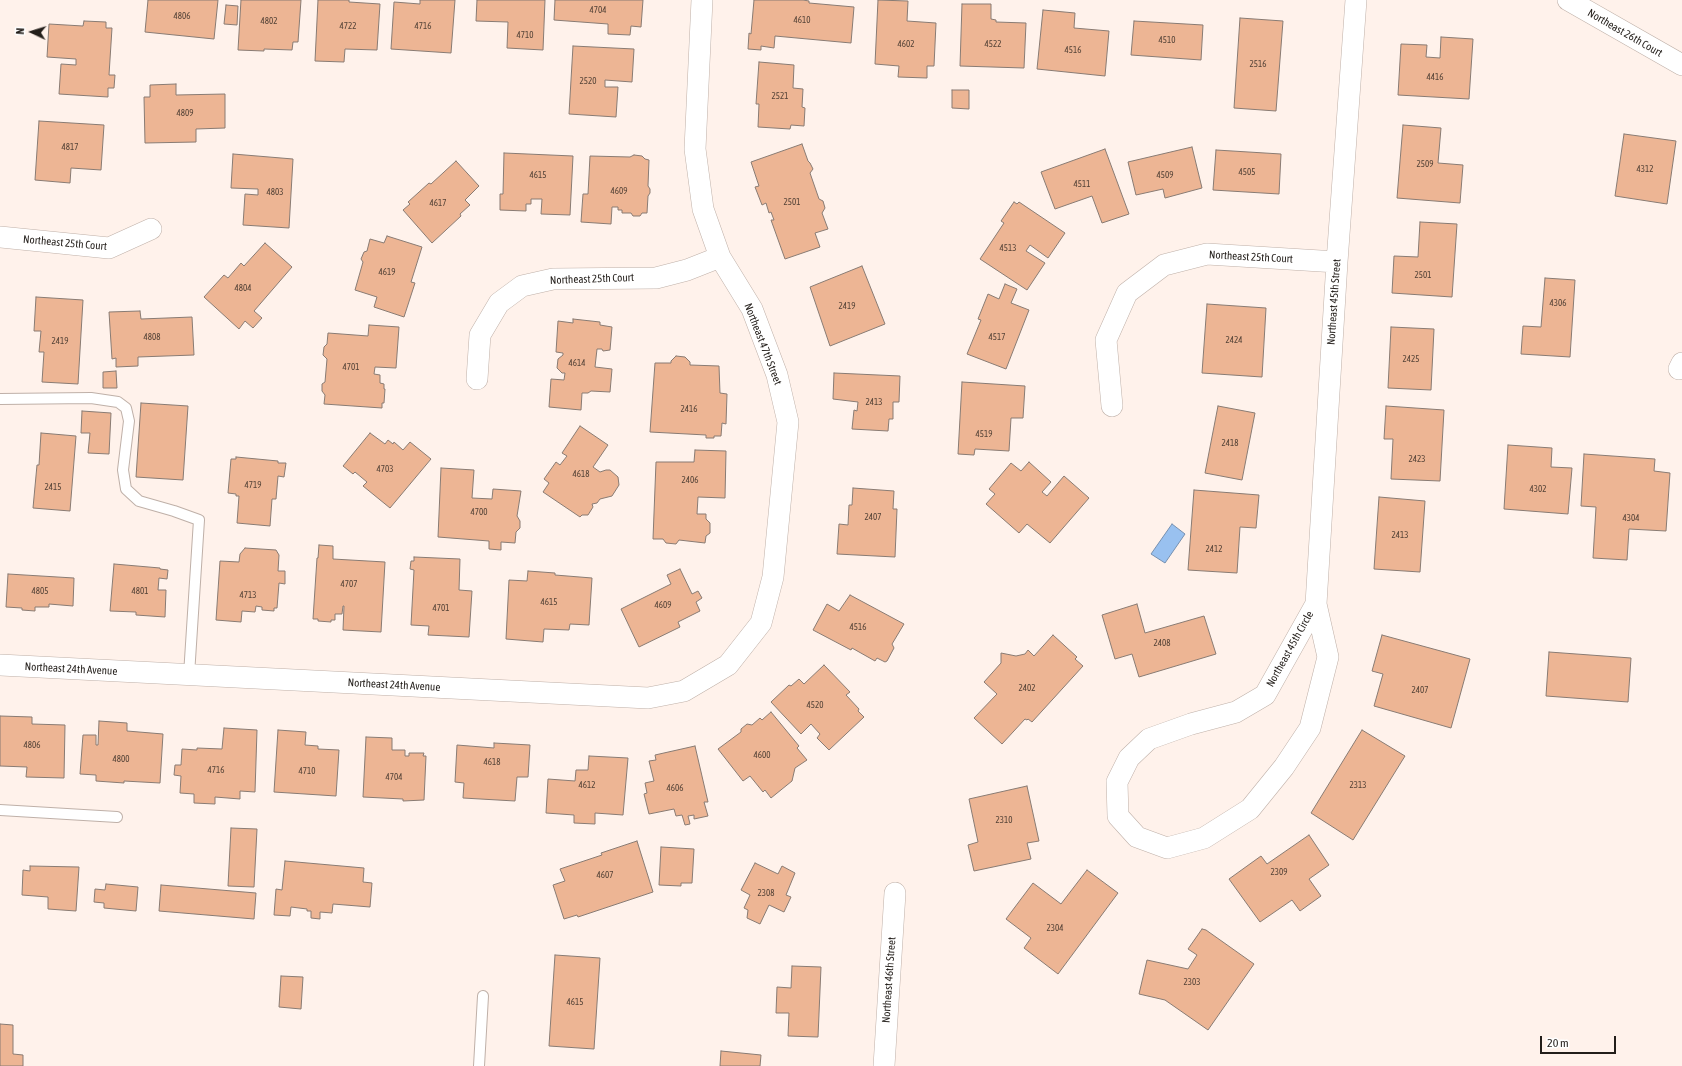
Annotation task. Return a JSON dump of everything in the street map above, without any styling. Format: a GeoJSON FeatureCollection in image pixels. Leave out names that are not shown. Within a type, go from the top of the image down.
{"type":"FeatureCollection","features":[{"type":"Feature","properties":{"kind":"street","name":"Northeast 47th Street"},"geometry":{"type":"LineString","coordinates":[[702,0],[695,149],[703,209],[720,257],[752,309],[777,375],[788,422],[774,577],[760,623]]}},
{"type":"Feature","properties":{"kind":"street","name":"Northeast 45th Street"},"geometry":{"type":"LineString","coordinates":[[1316,604],[1336,262],[1356,0]]}},
{"type":"Feature","properties":{"kind":"street","name":"Northeast 26th Court"},"geometry":{"type":"LineString","coordinates":[[1568,0],[1682,65]]}},
{"type":"Feature","properties":{"kind":"street","name":"Northeast 25th Court"},"geometry":{"type":"LineString","coordinates":[[0,237],[109,248],[151,230]]}},
{"type":"Feature","properties":{"kind":"street","name":"Northeast 25th Court"},"geometry":{"type":"LineString","coordinates":[[1112,406],[1106,340],[1126,293],[1164,266],[1207,254],[1336,262]]}},
{"type":"Feature","properties":{"kind":"street","name":"Northeast 25th Court"},"geometry":{"type":"LineString","coordinates":[[477,378],[480,335],[499,303],[522,286],[553,278],[656,278],[687,270],[720,257]]}},
{"type":"Feature","properties":{"kind":"street","name":"Northeast 45th Circle"},"geometry":{"type":"LineString","coordinates":[[1316,604],[1328,657],[1310,728],[1284,767],[1250,809],[1204,838],[1167,848],[1137,837],[1118,816],[1117,782],[1129,758],[1149,738],[1191,724],[1236,712],[1265,695],[1316,604]]}},
{"type":"Feature","properties":{"kind":"street","name":"Northeast 24th Avenue"},"geometry":{"type":"LineString","coordinates":[[0,665],[648,698],[684,691],[728,665],[760,623]]}},
{"type":"Feature","properties":{"kind":"street","name":"Northeast 46th Street"},"geometry":{"type":"LineString","coordinates":[[884,1066],[895,893]]}},
{"type":"Feature","properties":{"kind":"lane"},"geometry":{"type":"LineString","coordinates":[[0,400],[91,398],[118,402],[126,408],[129,421],[122,470],[126,489],[139,501],[199,520],[189,675]]}},
{"type":"Feature","properties":{"kind":"lane"},"geometry":{"type":"LineString","coordinates":[[0,810],[117,817]]}},
{"type":"Feature","properties":{"kind":"lane"},"geometry":{"type":"LineString","coordinates":[[479,1066],[483,996]]}},
{"type":"Feature","properties":{"kind":"water"},"geometry":{"type":"Polygon","coordinates":[[[1172,524],[1185,534],[1165,563],[1151,554],[1172,524]]]}},
{"type":"Feature","properties":{"kind":"building"},"geometry":{"type":"Polygon","coordinates":[[[148,0],[218,0],[214,39],[145,32],[148,0]]]}},
{"type":"Feature","properties":{"kind":"building"},"geometry":{"type":"Polygon","coordinates":[[[241,0],[301,0],[298,42],[293,42],[292,50],[238,50],[241,0]]]}},
{"type":"Feature","properties":{"kind":"building"},"geometry":{"type":"Polygon","coordinates":[[[318,0],[349,0],[349,2],[380,4],[377,50],[345,49],[344,62],[315,61],[318,0]]]}},
{"type":"Feature","properties":{"kind":"building"},"geometry":{"type":"Polygon","coordinates":[[[420,0],[455,0],[451,53],[391,49],[394,2],[420,4],[420,0]]]}},
{"type":"Feature","properties":{"kind":"building"},"geometry":{"type":"Polygon","coordinates":[[[477,0],[545,0],[543,50],[507,48],[508,22],[476,21],[477,0]]]}},
{"type":"Feature","properties":{"kind":"building"},"geometry":{"type":"Polygon","coordinates":[[[555,0],[643,0],[641,27],[631,26],[630,35],[608,34],[608,24],[554,20],[555,0]]]}},
{"type":"Feature","properties":{"kind":"building"},"geometry":{"type":"Polygon","coordinates":[[[754,0],[803,0],[809,1],[809,3],[854,7],[851,43],[775,36],[774,48],[761,46],[761,50],[748,49],[754,0]]]}},
{"type":"Feature","properties":{"kind":"building"},"geometry":{"type":"Polygon","coordinates":[[[878,0],[908,1],[907,21],[936,23],[934,66],[927,66],[927,78],[898,77],[899,66],[875,64],[878,0]]]}},
{"type":"Feature","properties":{"kind":"building"},"geometry":{"type":"Polygon","coordinates":[[[962,4],[991,4],[991,19],[996,20],[996,22],[1026,23],[1024,68],[960,66],[962,4]]]}},
{"type":"Feature","properties":{"kind":"building"},"geometry":{"type":"Polygon","coordinates":[[[226,5],[238,6],[237,25],[224,24],[226,5]]]}},
{"type":"Feature","properties":{"kind":"building"},"geometry":{"type":"Polygon","coordinates":[[[1043,10],[1075,13],[1074,28],[1109,31],[1105,76],[1037,69],[1043,10]]]}},
{"type":"Feature","properties":{"kind":"building"},"geometry":{"type":"Polygon","coordinates":[[[1240,18],[1283,21],[1276,111],[1234,108],[1240,18]]]}},
{"type":"Feature","properties":{"kind":"building"},"geometry":{"type":"Polygon","coordinates":[[[84,21],[106,22],[106,28],[112,28],[109,75],[115,75],[114,88],[108,88],[108,97],[59,94],[61,64],[76,65],[76,59],[47,57],[49,24],[83,26],[84,21]]]}},
{"type":"Feature","properties":{"kind":"building"},"geometry":{"type":"Polygon","coordinates":[[[1134,21],[1203,25],[1201,60],[1131,55],[1134,21]]]}},
{"type":"Feature","properties":{"kind":"building"},"geometry":{"type":"Polygon","coordinates":[[[1441,37],[1473,39],[1469,99],[1398,95],[1401,44],[1427,45],[1426,57],[1440,58],[1441,37]]]}},
{"type":"Feature","properties":{"kind":"building"},"geometry":{"type":"Polygon","coordinates":[[[573,46],[634,49],[632,82],[605,80],[605,87],[618,87],[616,117],[569,114],[573,46]]]}},
{"type":"Feature","properties":{"kind":"building"},"geometry":{"type":"Polygon","coordinates":[[[759,62],[794,65],[793,88],[803,89],[802,107],[805,108],[804,126],[791,125],[790,129],[758,127],[759,104],[756,104],[759,62]]]}},
{"type":"Feature","properties":{"kind":"building"},"geometry":{"type":"Polygon","coordinates":[[[176,84],[176,95],[225,94],[225,128],[196,129],[196,142],[145,143],[144,97],[150,97],[150,85],[176,84]]]}},
{"type":"Feature","properties":{"kind":"building"},"geometry":{"type":"Polygon","coordinates":[[[952,90],[969,90],[969,109],[952,108],[952,90]]]}},
{"type":"Feature","properties":{"kind":"building"},"geometry":{"type":"Polygon","coordinates":[[[39,121],[104,125],[101,170],[71,168],[70,183],[35,180],[39,121]]]}},
{"type":"Feature","properties":{"kind":"building"},"geometry":{"type":"Polygon","coordinates":[[[1403,125],[1441,128],[1438,163],[1463,165],[1460,203],[1397,198],[1403,125]]]}},
{"type":"Feature","properties":{"kind":"building"},"geometry":{"type":"Polygon","coordinates":[[[1624,134],[1676,141],[1667,204],[1615,196],[1624,134]]]}},
{"type":"Feature","properties":{"kind":"building"},"geometry":{"type":"Polygon","coordinates":[[[802,144],[808,161],[813,169],[810,173],[819,199],[823,201],[825,208],[822,213],[828,229],[815,233],[820,247],[785,259],[771,220],[774,220],[771,212],[769,213],[766,203],[762,205],[755,187],[759,186],[751,162],[802,144]]]}},
{"type":"Feature","properties":{"kind":"building"},"geometry":{"type":"Polygon","coordinates":[[[1192,147],[1202,188],[1165,198],[1163,189],[1136,195],[1128,162],[1192,147]]]}},
{"type":"Feature","properties":{"kind":"building"},"geometry":{"type":"Polygon","coordinates":[[[1105,149],[1129,214],[1102,223],[1092,196],[1055,209],[1041,172],[1105,149]]]}},
{"type":"Feature","properties":{"kind":"building"},"geometry":{"type":"Polygon","coordinates":[[[1216,150],[1281,154],[1279,194],[1213,190],[1216,150]]]}},
{"type":"Feature","properties":{"kind":"building"},"geometry":{"type":"Polygon","coordinates":[[[504,153],[573,156],[570,215],[541,214],[542,199],[531,199],[531,204],[526,204],[526,211],[500,210],[500,194],[503,194],[504,153]]]}},
{"type":"Feature","properties":{"kind":"building"},"geometry":{"type":"Polygon","coordinates":[[[233,154],[293,159],[289,228],[243,225],[245,194],[258,195],[258,189],[231,188],[233,154]]]}},
{"type":"Feature","properties":{"kind":"building"},"geometry":{"type":"Polygon","coordinates":[[[634,155],[642,156],[649,160],[648,186],[650,193],[648,196],[647,213],[642,213],[640,216],[633,216],[631,213],[622,213],[622,210],[618,210],[618,207],[612,207],[611,224],[581,222],[583,194],[588,194],[590,156],[630,157],[634,155]]]}},
{"type":"Feature","properties":{"kind":"building"},"geometry":{"type":"Polygon","coordinates":[[[456,161],[479,186],[465,200],[470,205],[460,214],[461,216],[432,243],[403,210],[410,204],[408,202],[429,183],[431,184],[456,161]]]}},
{"type":"Feature","properties":{"kind":"building"},"geometry":{"type":"Polygon","coordinates":[[[1014,202],[1017,204],[1019,202],[1065,233],[1048,258],[1030,245],[1026,251],[1045,263],[1027,290],[980,259],[1004,223],[1001,221],[1014,202]]]}},
{"type":"Feature","properties":{"kind":"building"},"geometry":{"type":"Polygon","coordinates":[[[1420,222],[1457,224],[1452,297],[1392,293],[1394,256],[1418,257],[1420,222]]]}},
{"type":"Feature","properties":{"kind":"building"},"geometry":{"type":"Polygon","coordinates":[[[387,236],[422,247],[411,282],[415,283],[404,317],[374,307],[377,297],[355,290],[363,262],[361,259],[364,252],[367,251],[370,239],[384,243],[387,236]]]}},
{"type":"Feature","properties":{"kind":"building"},"geometry":{"type":"Polygon","coordinates":[[[265,243],[292,267],[254,311],[262,318],[253,328],[245,321],[239,329],[204,297],[224,275],[228,278],[241,263],[244,266],[265,243]]]}},
{"type":"Feature","properties":{"kind":"building"},"geometry":{"type":"Polygon","coordinates":[[[862,266],[885,324],[830,346],[810,287],[862,266]]]}},
{"type":"Feature","properties":{"kind":"building"},"geometry":{"type":"Polygon","coordinates":[[[1545,278],[1575,280],[1570,357],[1521,354],[1523,326],[1541,327],[1545,278]]]}},
{"type":"Feature","properties":{"kind":"building"},"geometry":{"type":"Polygon","coordinates":[[[1005,284],[1017,289],[1011,303],[1029,310],[1006,369],[967,354],[981,320],[978,319],[988,294],[999,299],[1005,284]]]}},
{"type":"Feature","properties":{"kind":"building"},"geometry":{"type":"Polygon","coordinates":[[[36,297],[83,300],[78,384],[42,382],[44,352],[39,352],[41,331],[34,331],[36,297]]]}},
{"type":"Feature","properties":{"kind":"building"},"geometry":{"type":"Polygon","coordinates":[[[1207,304],[1266,308],[1262,377],[1202,373],[1207,304]]]}},
{"type":"Feature","properties":{"kind":"building"},"geometry":{"type":"Polygon","coordinates":[[[140,311],[141,319],[192,317],[194,355],[138,357],[138,366],[116,367],[116,358],[112,359],[109,312],[140,311]]]}},
{"type":"Feature","properties":{"kind":"building"},"geometry":{"type":"Polygon","coordinates":[[[573,319],[600,322],[600,325],[612,327],[610,350],[603,351],[602,349],[597,349],[595,367],[612,369],[610,392],[591,391],[588,393],[582,393],[581,410],[549,407],[551,379],[564,380],[565,373],[562,373],[557,368],[558,359],[563,355],[563,353],[556,352],[558,321],[573,323],[573,319]]]}},
{"type":"Feature","properties":{"kind":"building"},"geometry":{"type":"Polygon","coordinates":[[[369,325],[399,327],[396,368],[375,367],[374,374],[380,375],[380,383],[384,384],[385,389],[382,408],[324,404],[325,395],[322,391],[322,384],[325,382],[327,359],[323,355],[324,347],[327,344],[328,333],[368,336],[369,325]]]}},
{"type":"Feature","properties":{"kind":"building"},"geometry":{"type":"Polygon","coordinates":[[[1391,327],[1434,329],[1431,390],[1388,388],[1391,327]]]}},
{"type":"Feature","properties":{"kind":"building"},"geometry":{"type":"Polygon","coordinates":[[[676,356],[685,357],[690,362],[690,365],[719,366],[720,393],[727,394],[726,424],[722,423],[721,436],[706,438],[706,435],[650,432],[655,363],[671,363],[676,356]]]}},
{"type":"Feature","properties":{"kind":"building"},"geometry":{"type":"Polygon","coordinates":[[[116,371],[117,388],[103,388],[103,372],[116,371]]]}},
{"type":"Feature","properties":{"kind":"building"},"geometry":{"type":"Polygon","coordinates":[[[834,373],[900,376],[899,402],[893,402],[893,419],[889,419],[888,431],[852,429],[854,410],[857,411],[858,402],[833,399],[834,373]]]}},
{"type":"Feature","properties":{"kind":"building"},"geometry":{"type":"Polygon","coordinates":[[[962,382],[1025,386],[1023,418],[1011,418],[1009,451],[975,449],[974,455],[958,454],[962,382]]]}},
{"type":"Feature","properties":{"kind":"building"},"geometry":{"type":"Polygon","coordinates":[[[141,403],[188,406],[183,480],[136,477],[141,403]]]}},
{"type":"Feature","properties":{"kind":"building"},"geometry":{"type":"Polygon","coordinates":[[[1218,406],[1255,413],[1242,480],[1205,473],[1218,406]]]}},
{"type":"Feature","properties":{"kind":"building"},"geometry":{"type":"Polygon","coordinates":[[[1386,406],[1444,410],[1440,481],[1391,479],[1393,439],[1384,439],[1386,406]]]}},
{"type":"Feature","properties":{"kind":"building"},"geometry":{"type":"Polygon","coordinates":[[[82,411],[111,413],[109,454],[88,453],[90,433],[81,433],[82,411]]]}},
{"type":"Feature","properties":{"kind":"building"},"geometry":{"type":"Polygon","coordinates":[[[580,426],[608,445],[593,467],[600,472],[610,470],[618,477],[619,485],[612,496],[600,499],[597,503],[592,504],[593,507],[588,515],[582,515],[580,517],[543,492],[549,483],[544,479],[556,462],[560,465],[567,456],[562,453],[580,426]]]}},
{"type":"Feature","properties":{"kind":"building"},"geometry":{"type":"Polygon","coordinates":[[[41,433],[76,436],[70,511],[33,508],[37,465],[39,465],[41,433]]]}},
{"type":"Feature","properties":{"kind":"building"},"geometry":{"type":"Polygon","coordinates":[[[370,433],[385,444],[388,440],[393,444],[394,442],[403,450],[410,442],[431,459],[390,508],[363,486],[367,482],[355,472],[353,474],[343,466],[370,433]]]}},
{"type":"Feature","properties":{"kind":"building"},"geometry":{"type":"Polygon","coordinates":[[[1508,445],[1552,448],[1551,467],[1572,468],[1568,514],[1504,509],[1508,445]]]}},
{"type":"Feature","properties":{"kind":"building"},"geometry":{"type":"Polygon","coordinates":[[[695,450],[726,451],[725,498],[698,497],[697,514],[706,514],[706,519],[710,523],[710,533],[706,536],[705,543],[679,540],[676,544],[666,543],[663,539],[653,539],[656,462],[694,462],[695,450]]]}},
{"type":"Feature","properties":{"kind":"building"},"geometry":{"type":"Polygon","coordinates":[[[1584,454],[1655,459],[1654,471],[1670,473],[1666,531],[1629,529],[1627,560],[1593,558],[1596,507],[1581,506],[1584,454]]]}},
{"type":"Feature","properties":{"kind":"building"},"geometry":{"type":"Polygon","coordinates":[[[236,457],[286,463],[284,477],[278,476],[276,499],[272,499],[270,526],[237,523],[239,496],[228,493],[231,459],[236,459],[236,457]]]}},
{"type":"Feature","properties":{"kind":"building"},"geometry":{"type":"Polygon","coordinates":[[[1029,462],[1051,482],[1042,492],[1047,496],[1064,476],[1089,498],[1050,543],[1027,524],[1019,533],[986,504],[995,494],[989,489],[1011,463],[1021,471],[1029,462]]]}},
{"type":"Feature","properties":{"kind":"building"},"geometry":{"type":"Polygon","coordinates":[[[441,468],[474,470],[472,498],[492,499],[493,489],[521,491],[517,516],[520,521],[520,528],[516,532],[515,543],[501,542],[501,550],[489,549],[489,541],[438,537],[441,468]]]}},
{"type":"Feature","properties":{"kind":"building"},"geometry":{"type":"Polygon","coordinates":[[[853,488],[894,491],[893,509],[897,509],[895,557],[837,554],[839,524],[848,525],[849,505],[852,505],[853,488]]]}},
{"type":"Feature","properties":{"kind":"building"},"geometry":{"type":"Polygon","coordinates":[[[1194,490],[1259,495],[1256,528],[1240,527],[1237,573],[1188,570],[1194,490]]]}},
{"type":"Feature","properties":{"kind":"building"},"geometry":{"type":"Polygon","coordinates":[[[1379,497],[1425,501],[1420,572],[1374,569],[1379,497]]]}},
{"type":"Feature","properties":{"kind":"building"},"geometry":{"type":"Polygon","coordinates":[[[319,545],[333,546],[333,559],[385,562],[381,632],[343,630],[344,606],[342,614],[335,614],[335,620],[331,620],[331,622],[313,619],[319,545]]]}},
{"type":"Feature","properties":{"kind":"building"},"geometry":{"type":"Polygon","coordinates":[[[245,548],[276,550],[279,555],[278,571],[285,571],[285,584],[279,583],[277,608],[274,608],[274,611],[262,610],[262,607],[256,606],[255,612],[242,611],[241,622],[216,620],[220,561],[239,562],[240,554],[245,548]]]}},
{"type":"Feature","properties":{"kind":"building"},"geometry":{"type":"Polygon","coordinates":[[[414,557],[460,559],[459,590],[472,591],[469,637],[428,635],[429,626],[411,625],[414,570],[410,569],[411,561],[414,561],[414,557]]]}},
{"type":"Feature","properties":{"kind":"building"},"geometry":{"type":"Polygon","coordinates":[[[114,564],[168,570],[167,579],[159,578],[158,590],[166,590],[165,617],[136,615],[136,612],[110,611],[114,564]]]}},
{"type":"Feature","properties":{"kind":"building"},"geometry":{"type":"Polygon","coordinates":[[[680,569],[692,594],[698,591],[702,598],[696,602],[700,611],[678,622],[680,627],[639,647],[621,609],[671,584],[667,575],[680,569]]]}},
{"type":"Feature","properties":{"kind":"building"},"geometry":{"type":"Polygon","coordinates":[[[528,571],[592,578],[589,625],[570,624],[569,630],[544,629],[543,642],[506,639],[509,580],[527,581],[528,571]]]}},
{"type":"Feature","properties":{"kind":"building"},"geometry":{"type":"Polygon","coordinates":[[[8,574],[74,578],[73,606],[49,604],[49,607],[35,607],[35,611],[6,607],[8,574]]]}},
{"type":"Feature","properties":{"kind":"building"},"geometry":{"type":"Polygon","coordinates":[[[850,595],[904,624],[892,644],[894,648],[887,661],[885,662],[877,658],[875,661],[852,648],[851,650],[813,630],[827,604],[839,611],[850,595]]]}},
{"type":"Feature","properties":{"kind":"building"},"geometry":{"type":"Polygon","coordinates":[[[1137,604],[1145,633],[1204,616],[1216,654],[1139,677],[1132,654],[1115,659],[1102,615],[1137,604]]]}},
{"type":"Feature","properties":{"kind":"building"},"geometry":{"type":"Polygon","coordinates":[[[1053,635],[1077,657],[1075,659],[1083,666],[1032,722],[1025,719],[1002,744],[974,718],[997,694],[984,682],[1001,663],[1001,653],[1016,656],[1025,654],[1028,650],[1034,656],[1053,635]]]}},
{"type":"Feature","properties":{"kind":"building"},"geometry":{"type":"Polygon","coordinates":[[[1382,635],[1470,659],[1451,728],[1374,706],[1383,674],[1372,671],[1382,635]]]}},
{"type":"Feature","properties":{"kind":"building"},"geometry":{"type":"Polygon","coordinates":[[[1549,652],[1631,658],[1628,702],[1546,696],[1549,652]]]}},
{"type":"Feature","properties":{"kind":"building"},"geometry":{"type":"Polygon","coordinates":[[[824,665],[850,692],[846,695],[864,717],[829,750],[817,738],[820,734],[811,724],[801,734],[771,702],[789,685],[791,686],[799,679],[804,684],[824,665]]]}},
{"type":"Feature","properties":{"kind":"building"},"geometry":{"type":"Polygon","coordinates":[[[771,712],[799,746],[797,748],[807,760],[795,768],[792,781],[771,798],[765,790],[763,792],[750,776],[743,781],[718,749],[741,732],[741,729],[747,724],[752,725],[760,718],[762,720],[771,712]]]}},
{"type":"Feature","properties":{"kind":"building"},"geometry":{"type":"Polygon","coordinates":[[[0,716],[32,717],[32,724],[65,725],[64,778],[26,777],[27,767],[0,766],[0,716]]]}},
{"type":"Feature","properties":{"kind":"building"},"geometry":{"type":"Polygon","coordinates":[[[99,721],[127,723],[127,731],[163,734],[160,783],[96,781],[96,775],[80,774],[83,735],[96,735],[96,745],[98,745],[99,721]]]}},
{"type":"Feature","properties":{"kind":"building"},"geometry":{"type":"Polygon","coordinates":[[[224,728],[257,730],[255,792],[240,791],[240,799],[215,797],[215,804],[194,803],[194,794],[180,793],[181,776],[174,775],[175,765],[181,765],[182,749],[222,749],[224,728]]]}},
{"type":"Feature","properties":{"kind":"building"},"geometry":{"type":"Polygon","coordinates":[[[278,730],[306,732],[305,745],[318,746],[318,749],[339,750],[336,796],[274,792],[278,730]]]}},
{"type":"Feature","properties":{"kind":"building"},"geometry":{"type":"Polygon","coordinates":[[[1362,730],[1405,756],[1353,840],[1311,813],[1362,730]]]}},
{"type":"Feature","properties":{"kind":"building"},"geometry":{"type":"Polygon","coordinates":[[[366,737],[392,738],[392,750],[405,750],[405,756],[409,756],[409,753],[424,753],[423,756],[426,756],[424,800],[403,801],[403,799],[363,797],[366,737]]]}},
{"type":"Feature","properties":{"kind":"building"},"geometry":{"type":"Polygon","coordinates":[[[494,743],[530,745],[528,777],[517,777],[515,801],[463,798],[464,783],[455,782],[457,745],[494,748],[494,743]]]}},
{"type":"Feature","properties":{"kind":"building"},"geometry":{"type":"Polygon","coordinates":[[[695,746],[708,802],[704,802],[708,816],[694,819],[694,815],[688,816],[690,824],[685,825],[682,815],[676,816],[674,809],[649,814],[644,794],[647,793],[645,783],[654,781],[649,761],[656,760],[655,755],[695,746]]]}},
{"type":"Feature","properties":{"kind":"building"},"geometry":{"type":"Polygon","coordinates":[[[589,756],[628,758],[623,815],[595,813],[595,824],[574,823],[574,815],[546,813],[548,779],[575,781],[576,770],[588,770],[589,756]]]}},
{"type":"Feature","properties":{"kind":"building"},"geometry":{"type":"Polygon","coordinates":[[[1027,786],[1039,841],[1027,843],[1031,859],[974,871],[968,845],[978,842],[969,799],[1027,786]]]}},
{"type":"Feature","properties":{"kind":"building"},"geometry":{"type":"Polygon","coordinates":[[[231,828],[257,829],[254,887],[228,886],[231,828]]]}},
{"type":"Feature","properties":{"kind":"building"},"geometry":{"type":"Polygon","coordinates":[[[1309,835],[1329,865],[1309,879],[1321,896],[1300,911],[1292,900],[1260,922],[1229,879],[1261,856],[1267,864],[1309,835]]]}},
{"type":"Feature","properties":{"kind":"building"},"geometry":{"type":"Polygon","coordinates":[[[637,841],[653,892],[578,917],[577,915],[564,919],[553,885],[565,881],[560,869],[637,841]]]}},
{"type":"Feature","properties":{"kind":"building"},"geometry":{"type":"Polygon","coordinates":[[[661,847],[694,849],[692,883],[681,883],[681,886],[659,885],[661,847]]]}},
{"type":"Feature","properties":{"kind":"building"},"geometry":{"type":"Polygon","coordinates":[[[285,861],[364,868],[363,882],[372,883],[370,907],[333,904],[332,913],[320,912],[320,919],[311,918],[311,911],[307,911],[307,909],[291,907],[290,916],[274,915],[276,889],[282,890],[285,861]]]}},
{"type":"Feature","properties":{"kind":"building"},"geometry":{"type":"Polygon","coordinates":[[[755,863],[778,874],[782,866],[795,873],[786,895],[791,897],[784,912],[769,905],[760,924],[747,918],[748,910],[744,908],[750,895],[741,890],[755,863]]]}},
{"type":"Feature","properties":{"kind":"building"},"geometry":{"type":"Polygon","coordinates":[[[30,866],[79,867],[76,911],[48,909],[48,897],[22,895],[23,870],[30,871],[30,866]]]}},
{"type":"Feature","properties":{"kind":"building"},"geometry":{"type":"Polygon","coordinates":[[[1087,870],[1118,893],[1058,974],[1024,948],[1031,938],[1006,919],[1033,883],[1061,904],[1087,870]]]}},
{"type":"Feature","properties":{"kind":"building"},"geometry":{"type":"Polygon","coordinates":[[[106,884],[138,887],[136,911],[104,908],[104,903],[94,902],[95,889],[105,890],[106,884]]]}},
{"type":"Feature","properties":{"kind":"building"},"geometry":{"type":"Polygon","coordinates":[[[161,885],[256,893],[254,919],[159,911],[161,885]]]}},
{"type":"Feature","properties":{"kind":"building"},"geometry":{"type":"Polygon","coordinates":[[[1202,929],[1206,930],[1254,964],[1208,1030],[1165,1000],[1139,994],[1147,960],[1188,969],[1197,955],[1188,949],[1202,929]]]}},
{"type":"Feature","properties":{"kind":"building"},"geometry":{"type":"Polygon","coordinates":[[[555,955],[600,958],[594,1049],[549,1046],[555,955]]]}},
{"type":"Feature","properties":{"kind":"building"},"geometry":{"type":"Polygon","coordinates":[[[792,966],[821,967],[818,1037],[788,1036],[789,1013],[776,1013],[777,987],[791,988],[792,966]]]}},
{"type":"Feature","properties":{"kind":"building"},"geometry":{"type":"Polygon","coordinates":[[[281,976],[303,977],[301,1009],[279,1007],[281,976]]]}},
{"type":"Feature","properties":{"kind":"building"},"geometry":{"type":"Polygon","coordinates":[[[0,1024],[13,1025],[13,1054],[23,1055],[23,1066],[0,1066],[0,1024]]]}},
{"type":"Feature","properties":{"kind":"building"},"geometry":{"type":"Polygon","coordinates":[[[721,1051],[761,1055],[760,1066],[720,1066],[721,1051]]]}}]}
